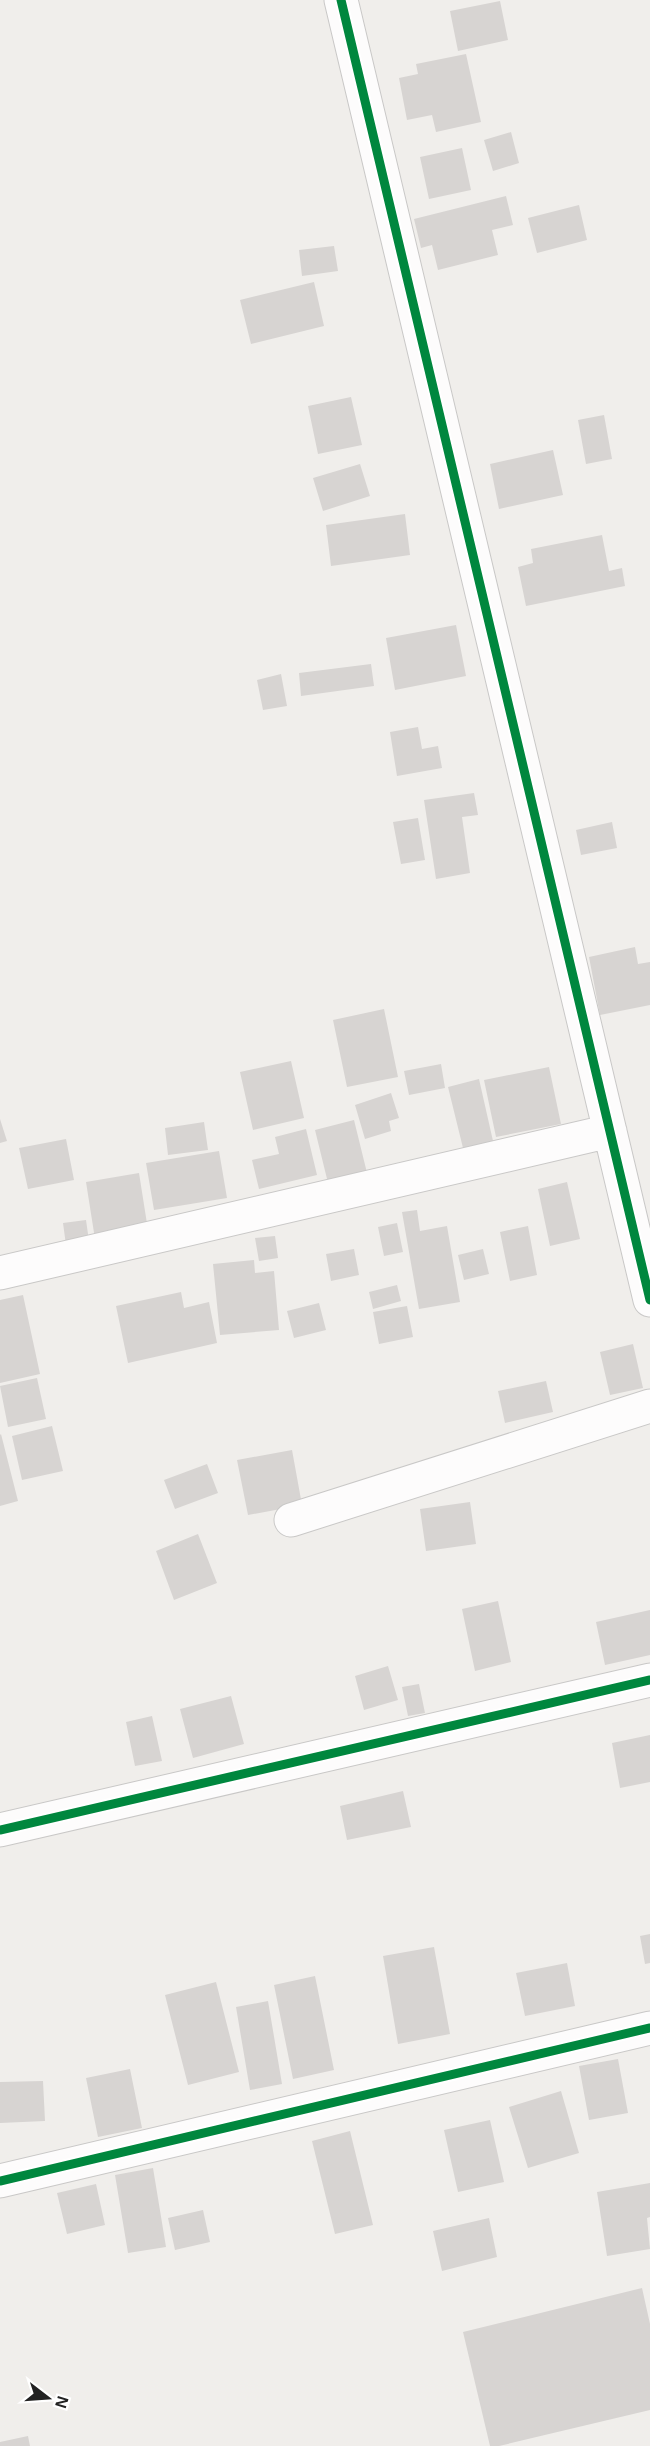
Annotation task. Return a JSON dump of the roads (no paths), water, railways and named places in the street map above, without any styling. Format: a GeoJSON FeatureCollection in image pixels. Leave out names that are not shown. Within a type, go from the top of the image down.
{"type":"FeatureCollection","features":[{"type":"Feature","properties":{"kind":"street"},"geometry":{"type":"LineString","coordinates":[[341,0],[650,1300]]}},
{"type":"Feature","properties":{"kind":"street"},"geometry":{"type":"LineString","coordinates":[[0,1273],[610,1131]]}},
{"type":"Feature","properties":{"kind":"street"},"geometry":{"type":"LineString","coordinates":[[291,1520],[650,1406]]}},
{"type":"Feature","properties":{"kind":"street"},"geometry":{"type":"LineString","coordinates":[[0,1830],[650,1680]]}},
{"type":"Feature","properties":{"kind":"street"},"geometry":{"type":"LineString","coordinates":[[0,2181],[650,2028]]}}]}
